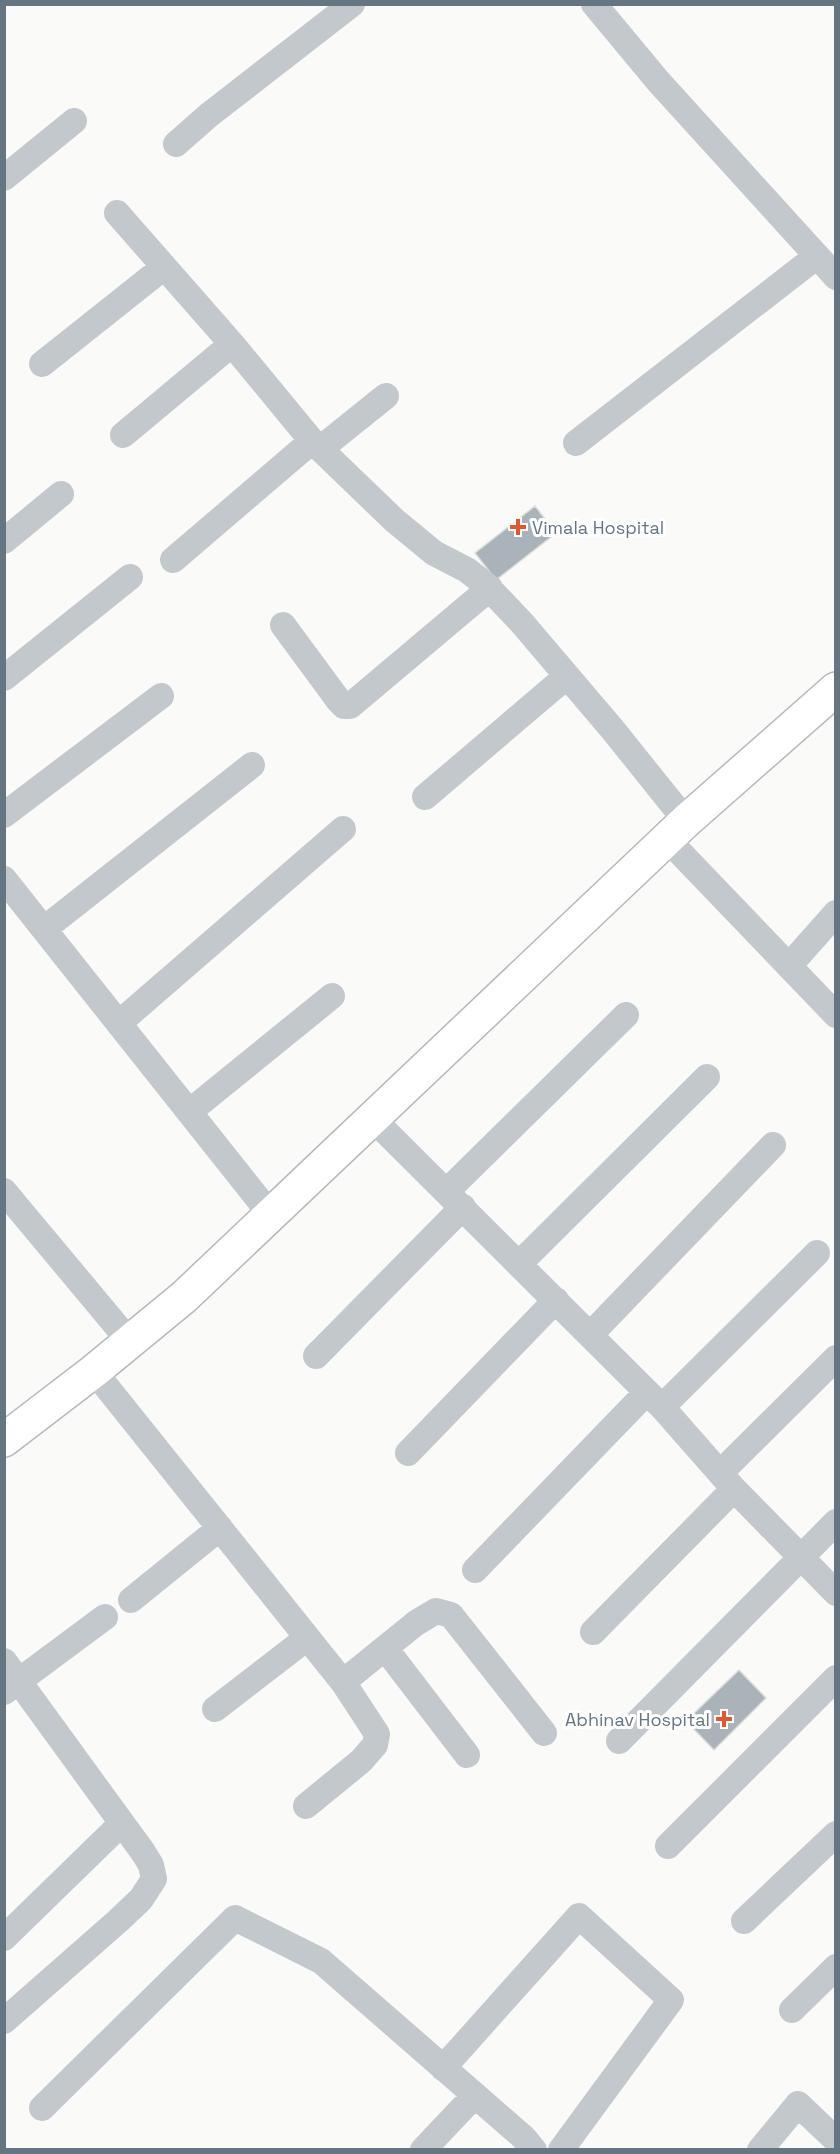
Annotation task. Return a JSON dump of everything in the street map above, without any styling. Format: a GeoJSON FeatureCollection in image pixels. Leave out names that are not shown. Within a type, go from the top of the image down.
{"type":"FeatureCollection","features":[{"type":"Feature","properties":{"kind":"street"},"geometry":{"type":"LineString","coordinates":[[176,144],[352,4]]}},
{"type":"Feature","properties":{"kind":"street"},"geometry":{"type":"LineString","coordinates":[[594,4],[665,89],[836,277]]}},
{"type":"Feature","properties":{"kind":"street"},"geometry":{"type":"LineString","coordinates":[[4,178],[74,121]]}},
{"type":"Feature","properties":{"kind":"street"},"geometry":{"type":"LineString","coordinates":[[117,213],[232,344],[316,445],[394,520],[434,553],[467,570],[489,588],[567,676],[677,830],[789,966],[836,1015]]}},
{"type":"Feature","properties":{"kind":"street"},"geometry":{"type":"LineString","coordinates":[[576,443],[817,256]]}},
{"type":"Feature","properties":{"kind":"street"},"geometry":{"type":"LineString","coordinates":[[42,364],[164,267]]}},
{"type":"Feature","properties":{"kind":"street"},"geometry":{"type":"LineString","coordinates":[[123,435],[232,344]]}},
{"type":"Feature","properties":{"kind":"street"},"geometry":{"type":"LineString","coordinates":[[173,560],[316,445],[386,396]]}},
{"type":"Feature","properties":{"kind":"street"},"geometry":{"type":"LineString","coordinates":[[4,540],[62,494]]}},
{"type":"Feature","properties":{"kind":"street"},"geometry":{"type":"LineString","coordinates":[[4,678],[130,577]]}},
{"type":"Feature","properties":{"kind":"street"},"geometry":{"type":"LineString","coordinates":[[283,625],[339,701],[344,706],[350,706],[489,588]]}},
{"type":"Feature","properties":{"kind":"street"},"geometry":{"type":"LineString","coordinates":[[424,797],[567,676]]}},
{"type":"Feature","properties":{"kind":"street"},"geometry":{"type":"LineString","coordinates":[[4,1440],[94,1371],[184,1297],[677,830],[836,689]]}},
{"type":"Feature","properties":{"kind":"street"},"geometry":{"type":"LineString","coordinates":[[4,815],[161,696]]}},
{"type":"Feature","properties":{"kind":"street"},"geometry":{"type":"LineString","coordinates":[[44,928],[252,765]]}},
{"type":"Feature","properties":{"kind":"street"},"geometry":{"type":"LineString","coordinates":[[120,1023],[343,829]]}},
{"type":"Feature","properties":{"kind":"street"},"geometry":{"type":"LineString","coordinates":[[4,879],[271,1215]]}},
{"type":"Feature","properties":{"kind":"street"},"geometry":{"type":"LineString","coordinates":[[789,966],[836,913]]}},
{"type":"Feature","properties":{"kind":"street"},"geometry":{"type":"LineString","coordinates":[[189,1112],[332,996]]}},
{"type":"Feature","properties":{"kind":"street"},"geometry":{"type":"LineString","coordinates":[[316,1356],[455,1199],[626,1015]]}},
{"type":"Feature","properties":{"kind":"street"},"geometry":{"type":"LineString","coordinates":[[519,1264],[707,1077]]}},
{"type":"Feature","properties":{"kind":"street"},"geometry":{"type":"LineString","coordinates":[[372,1118],[655,1400],[727,1481],[836,1593]]}},
{"type":"Feature","properties":{"kind":"street"},"geometry":{"type":"LineString","coordinates":[[590,1335],[773,1145]]}},
{"type":"Feature","properties":{"kind":"street"},"geometry":{"type":"LineString","coordinates":[[4,1191],[130,1342]]}},
{"type":"Feature","properties":{"kind":"street"},"geometry":{"type":"LineString","coordinates":[[475,1570],[655,1400],[817,1253]]}},
{"type":"Feature","properties":{"kind":"street"},"geometry":{"type":"LineString","coordinates":[[408,1453],[556,1300]]}},
{"type":"Feature","properties":{"kind":"street"},"geometry":{"type":"LineString","coordinates":[[594,1632],[836,1358]]}},
{"type":"Feature","properties":{"kind":"street"},"geometry":{"type":"LineString","coordinates":[[94,1371],[343,1682],[377,1734],[375,1745],[361,1761],[306,1806]]}},
{"type":"Feature","properties":{"kind":"street"},"geometry":{"type":"LineString","coordinates":[[619,1741],[836,1522]]}},
{"type":"Feature","properties":{"kind":"street"},"geometry":{"type":"LineString","coordinates":[[131,1600],[220,1528]]}},
{"type":"Feature","properties":{"kind":"street"},"geometry":{"type":"LineString","coordinates":[[343,1682],[416,1623],[436,1611],[451,1615],[544,1732]]}},
{"type":"Feature","properties":{"kind":"street"},"geometry":{"type":"LineString","coordinates":[[12,1687],[105,1617]]}},
{"type":"Feature","properties":{"kind":"street"},"geometry":{"type":"LineString","coordinates":[[215,1709],[308,1638]]}},
{"type":"Feature","properties":{"kind":"street"},"geometry":{"type":"LineString","coordinates":[[385,1648],[467,1755]]}},
{"type":"Feature","properties":{"kind":"street"},"geometry":{"type":"LineString","coordinates":[[4,1661],[12,1687],[122,1824],[151,1865],[154,1879],[141,1899],[119,1920],[4,2020]]}},
{"type":"Feature","properties":{"kind":"street"},"geometry":{"type":"LineString","coordinates":[[668,1846],[836,1677]]}},
{"type":"Feature","properties":{"kind":"street"},"geometry":{"type":"LineString","coordinates":[[4,1938],[122,1824]]}},
{"type":"Feature","properties":{"kind":"street"},"geometry":{"type":"LineString","coordinates":[[744,1921],[836,1834]]}},
{"type":"Feature","properties":{"kind":"street"},"geometry":{"type":"LineString","coordinates":[[443,2068],[579,1916],[671,2000],[561,2150]]}},
{"type":"Feature","properties":{"kind":"street"},"geometry":{"type":"LineString","coordinates":[[42,2108],[235,1918],[321,1961],[524,2138],[534,2150]]}},
{"type":"Feature","properties":{"kind":"street"},"geometry":{"type":"LineString","coordinates":[[792,2010],[836,1967]]}},
{"type":"Feature","properties":{"kind":"street"},"geometry":{"type":"LineString","coordinates":[[423,2150],[475,2095]]}},
{"type":"Feature","properties":{"kind":"street"},"geometry":{"type":"LineString","coordinates":[[760,2150],[798,2104],[836,2140]]}},
{"type":"Feature","properties":{"kind":"building"},"geometry":{"type":"Polygon","coordinates":[[[535,506],[556,533],[496,580],[475,553],[535,506]]]}},
{"type":"Feature","properties":{"kind":"building"},"geometry":{"type":"Polygon","coordinates":[[[739,1670],[766,1698],[714,1750],[686,1721],[739,1670]]]}},
{"type":"Feature","properties":{"kind":"place","name":"Vimala Hospital"},"geometry":{"type":"Point","coordinates":[518,527]}},
{"type":"Feature","properties":{"kind":"place","name":"Abhinav Hospital"},"geometry":{"type":"Point","coordinates":[724,1719]}}]}
